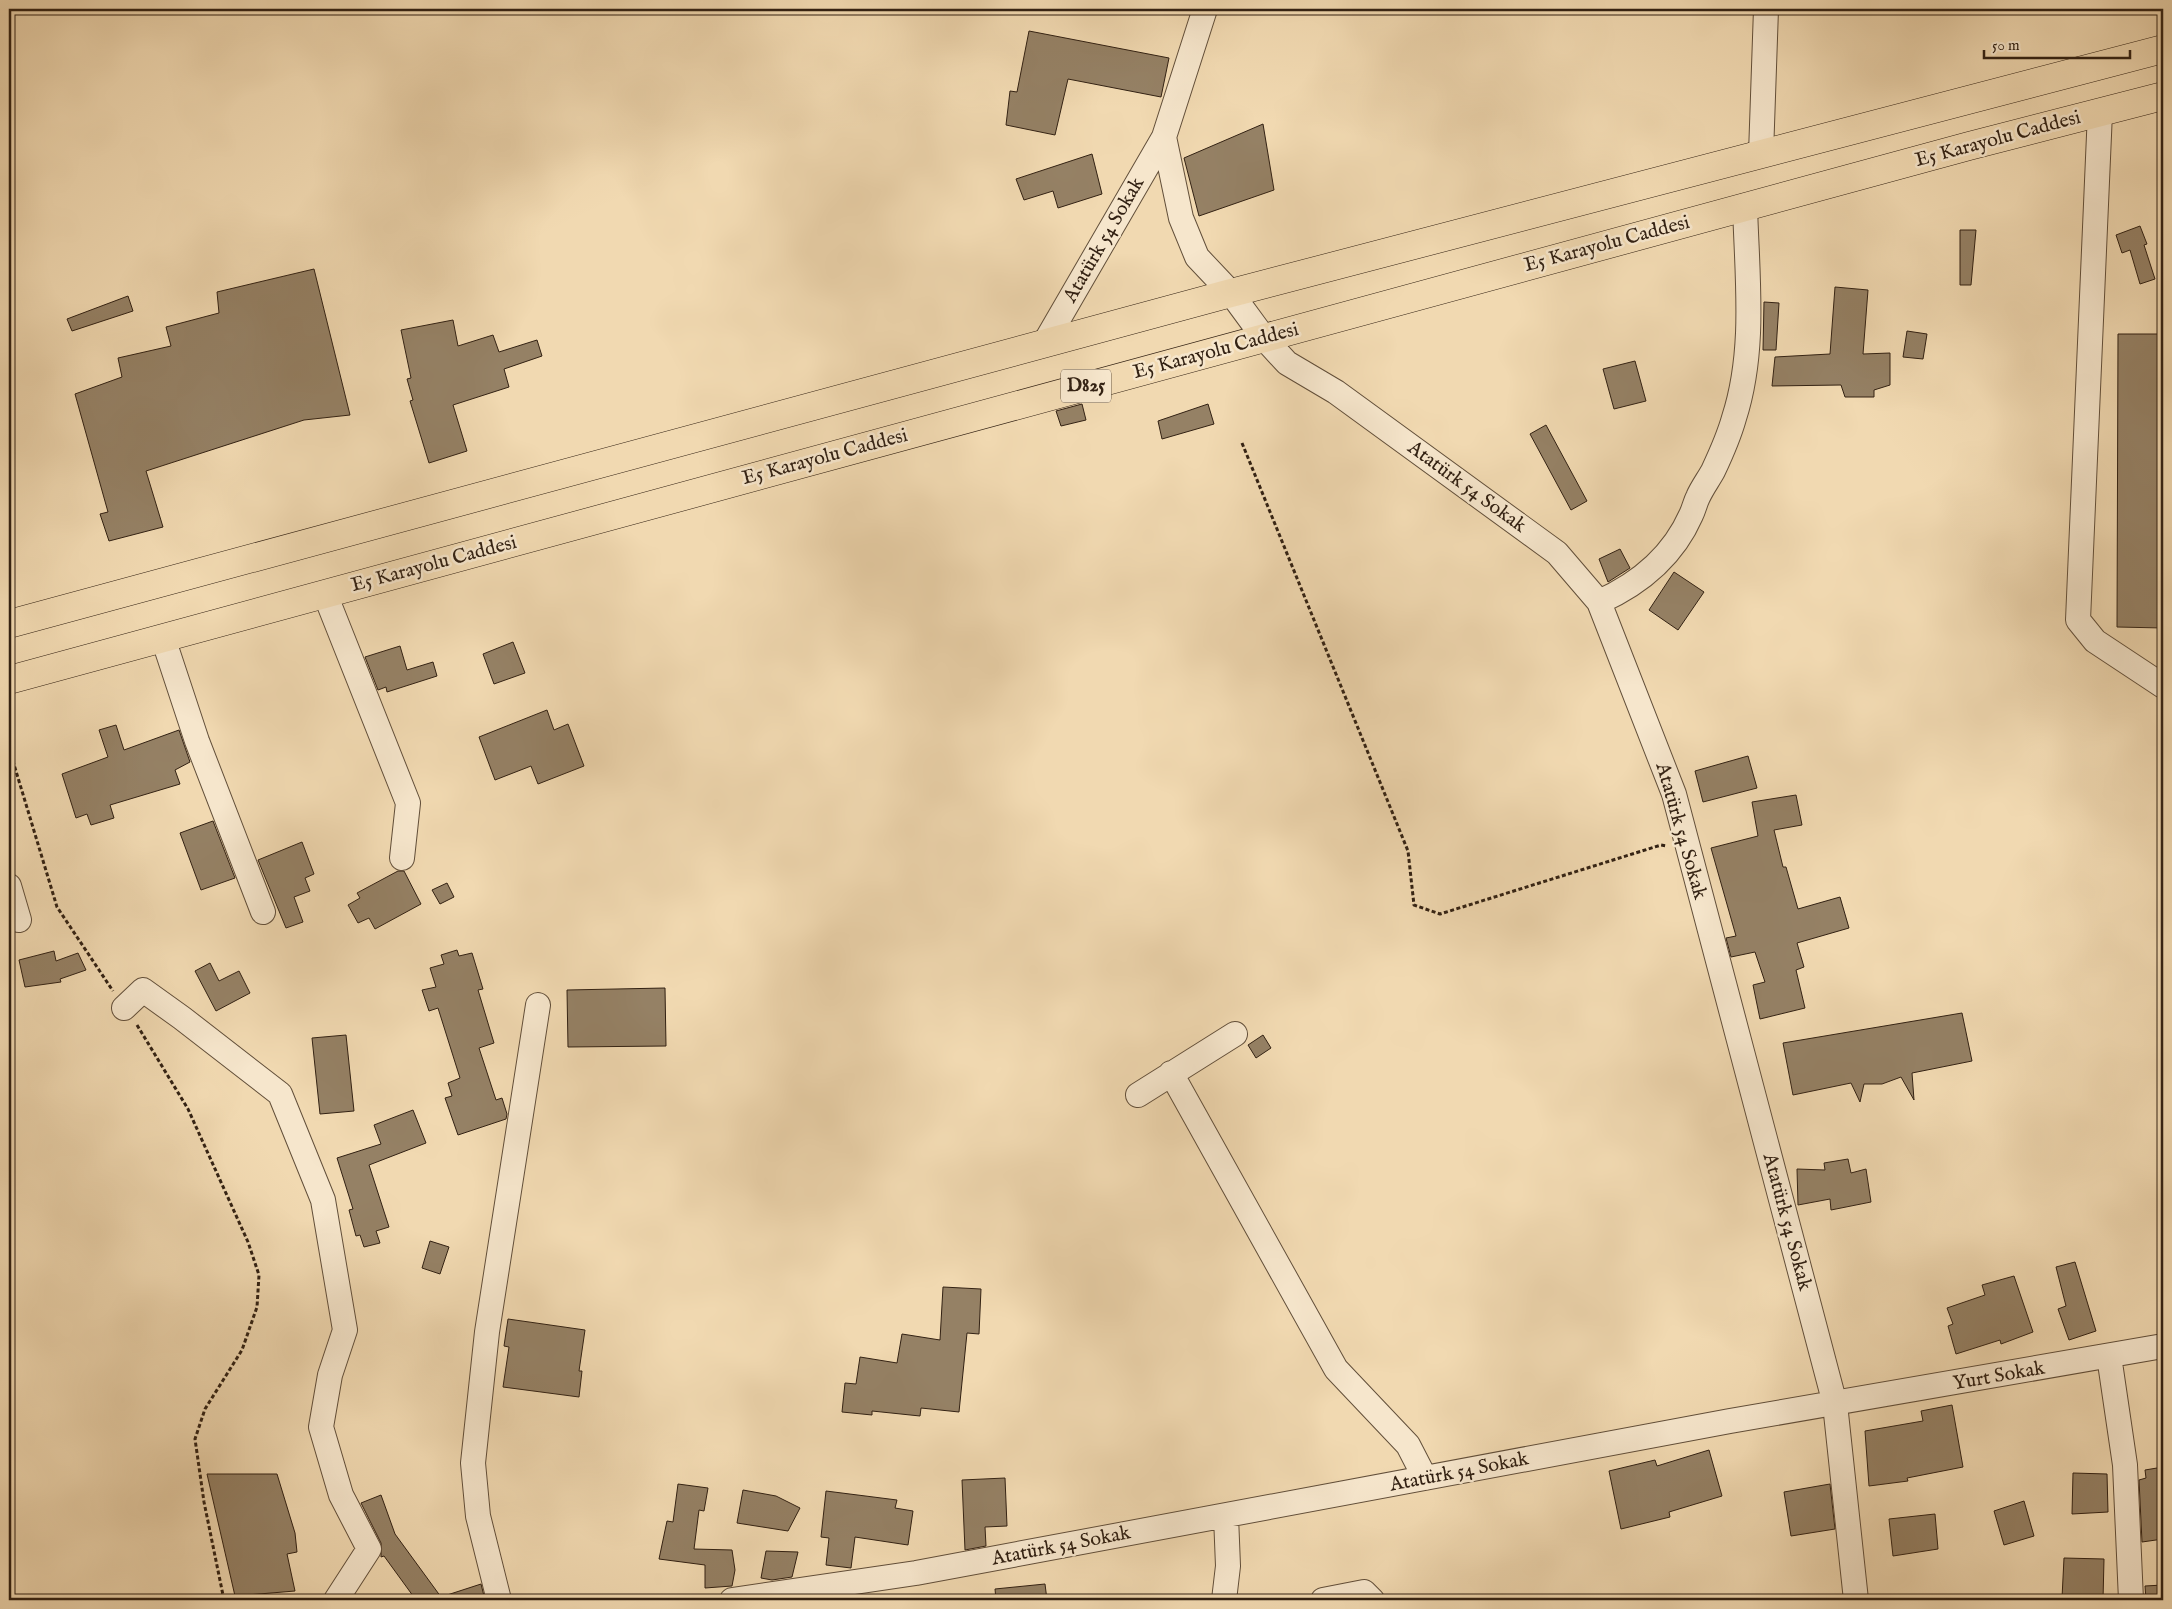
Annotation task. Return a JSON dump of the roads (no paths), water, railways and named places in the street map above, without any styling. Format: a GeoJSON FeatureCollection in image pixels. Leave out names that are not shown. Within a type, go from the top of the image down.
{"type":"FeatureCollection","features":[{"type":"Feature","properties":{"kind":"highway","name":"D825"},"geometry":{"type":"LineString","coordinates":[[9,624],[1231,293],[2163,50]]}},
{"type":"Feature","properties":{"kind":"highway","name":"E5 Karayolu Caddesi"},"geometry":{"type":"LineString","coordinates":[[9,680],[1746,206],[2163,96]]}},
{"type":"Feature","properties":{"kind":"street","name":"Atatürk 54 Sokak"},"geometry":{"type":"LineString","coordinates":[[1044,344],[1164,137],[1205,9]]}},
{"type":"Feature","properties":{"kind":"street"},"geometry":{"type":"LineString","coordinates":[[1761,154],[1766,9]]}},
{"type":"Feature","properties":{"kind":"street"},"geometry":{"type":"LineString","coordinates":[[2100,112],[2078,620],[2095,641],[2163,686]]}},
{"type":"Feature","properties":{"kind":"street","name":"Atatürk 54 Sokak"},"geometry":{"type":"LineString","coordinates":[[732,1600],[916,1573],[1835,1404],[1674,794],[1599,602],[1557,553],[1336,392],[1287,363],[1264,338],[1231,293],[1197,257],[1180,218],[1164,137]]}},
{"type":"Feature","properties":{"kind":"street"},"geometry":{"type":"LineString","coordinates":[[1599,602],[1622,591],[1643,577],[1669,550],[1691,516],[1698,496],[1725,445],[1742,389],[1748,344],[1746,206]]}},
{"type":"Feature","properties":{"kind":"street"},"geometry":{"type":"LineString","coordinates":[[325,594],[408,804],[402,858]]}},
{"type":"Feature","properties":{"kind":"street"},"geometry":{"type":"LineString","coordinates":[[163,638],[197,741],[263,912]]}},
{"type":"Feature","properties":{"kind":"street"},"geometry":{"type":"LineString","coordinates":[[9,886],[19,920]]}},
{"type":"Feature","properties":{"kind":"street"},"geometry":{"type":"LineString","coordinates":[[124,1008],[143,990],[280,1094],[322,1200],[345,1330],[330,1375],[321,1427],[341,1494],[369,1549],[336,1600]]}},
{"type":"Feature","properties":{"kind":"street"},"geometry":{"type":"LineString","coordinates":[[499,1600],[478,1516],[473,1463],[487,1332],[538,1005]]}},
{"type":"Feature","properties":{"kind":"street"},"geometry":{"type":"LineString","coordinates":[[1138,1095],[1234,1034]]}},
{"type":"Feature","properties":{"kind":"street"},"geometry":{"type":"LineString","coordinates":[[1171,1073],[1336,1369],[1408,1445],[1425,1478]]}},
{"type":"Feature","properties":{"kind":"street","name":"Yurt Sokak"},"geometry":{"type":"LineString","coordinates":[[1835,1404],[2163,1346]]}},
{"type":"Feature","properties":{"kind":"street"},"geometry":{"type":"LineString","coordinates":[[2109,1356],[2125,1465],[2130,1600]]}},
{"type":"Feature","properties":{"kind":"street"},"geometry":{"type":"LineString","coordinates":[[1835,1404],[1856,1600]]}},
{"type":"Feature","properties":{"kind":"street"},"geometry":{"type":"LineString","coordinates":[[1224,1600],[1228,1566],[1226,1516]]}},
{"type":"Feature","properties":{"kind":"street"},"geometry":{"type":"LineString","coordinates":[[1323,1600],[1364,1592],[1372,1600]]}}]}
